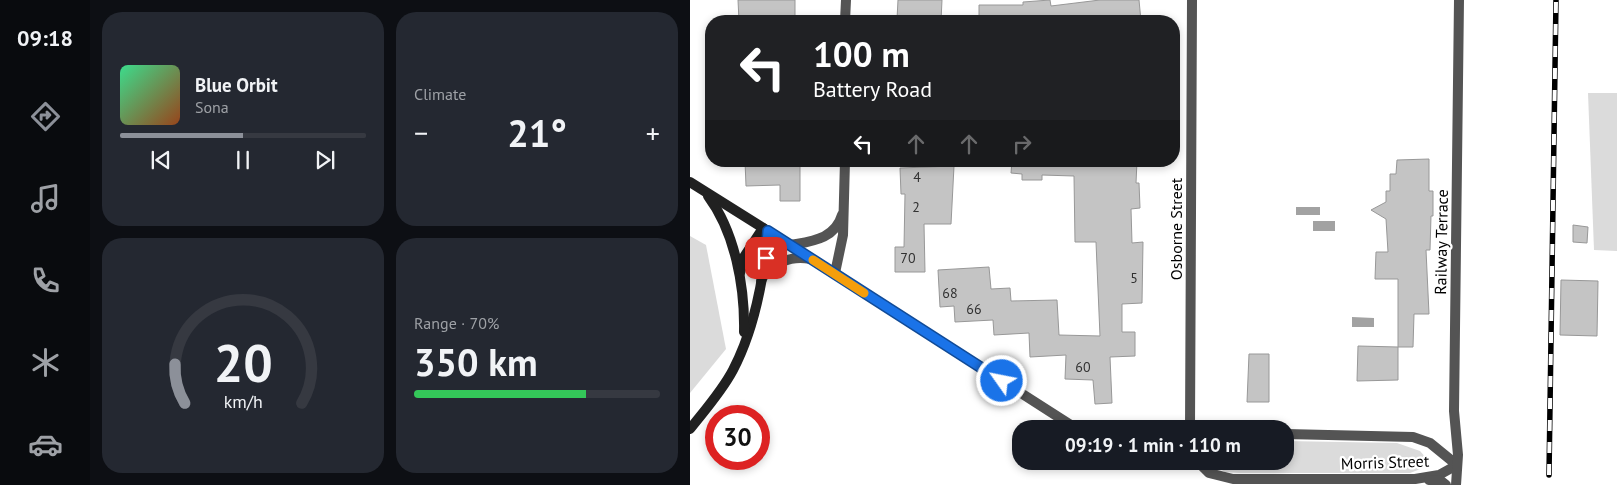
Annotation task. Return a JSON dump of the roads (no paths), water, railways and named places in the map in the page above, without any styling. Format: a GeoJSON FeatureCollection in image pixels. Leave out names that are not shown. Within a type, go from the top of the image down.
{"type":"FeatureCollection","features":[{"type":"Feature","properties":{"kind":"street"},"geometry":{"type":"LineString","coordinates":[[846,0],[846,15]]}},
{"type":"Feature","properties":{"kind":"street","name":"Osborne Street"},"geometry":{"type":"LineString","coordinates":[[1190,420],[1192,0]]}},
{"type":"Feature","properties":{"kind":"street","name":"Railway Terrace"},"geometry":{"type":"LineString","coordinates":[[1456,485],[1458,465],[1454,411],[1459,0]]}},
{"type":"Feature","properties":{"kind":"street"},"geometry":{"type":"LineString","coordinates":[[835,273],[843,242],[845,167]]}},
{"type":"Feature","properties":{"kind":"street"},"geometry":{"type":"LineString","coordinates":[[690,182],[1063,420]]}},
{"type":"Feature","properties":{"kind":"street"},"geometry":{"type":"LineString","coordinates":[[704,190],[719,211],[727,228],[740,288],[744,327],[738,360]]}},
{"type":"Feature","properties":{"kind":"street"},"geometry":{"type":"LineString","coordinates":[[790,245],[830,233],[840,223],[844,206]]}},
{"type":"Feature","properties":{"kind":"street"},"geometry":{"type":"LineString","coordinates":[[690,429],[727,380],[738,360],[764,268],[766,229]]}},
{"type":"Feature","properties":{"kind":"street"},"geometry":{"type":"LineString","coordinates":[[740,288],[742,261],[766,229]]}},
{"type":"Feature","properties":{"kind":"street"},"geometry":{"type":"LineString","coordinates":[[760,282],[766,272],[780,263],[795,258],[813,260]]}},
{"type":"Feature","properties":{"kind":"street","name":"Morris Street"},"geometry":{"type":"LineString","coordinates":[[1206,470],[1209,473],[1233,479],[1415,479],[1439,476],[1458,465],[1430,443],[1413,437],[1294,434]]}},
{"type":"Feature","properties":{"kind":"street"},"geometry":{"type":"LineString","coordinates":[[1415,479],[1438,480],[1446,485]]}},
{"type":"Feature","properties":{"kind":"railway"},"geometry":{"type":"LineString","coordinates":[[1549,475],[1556,0]]}}]}
